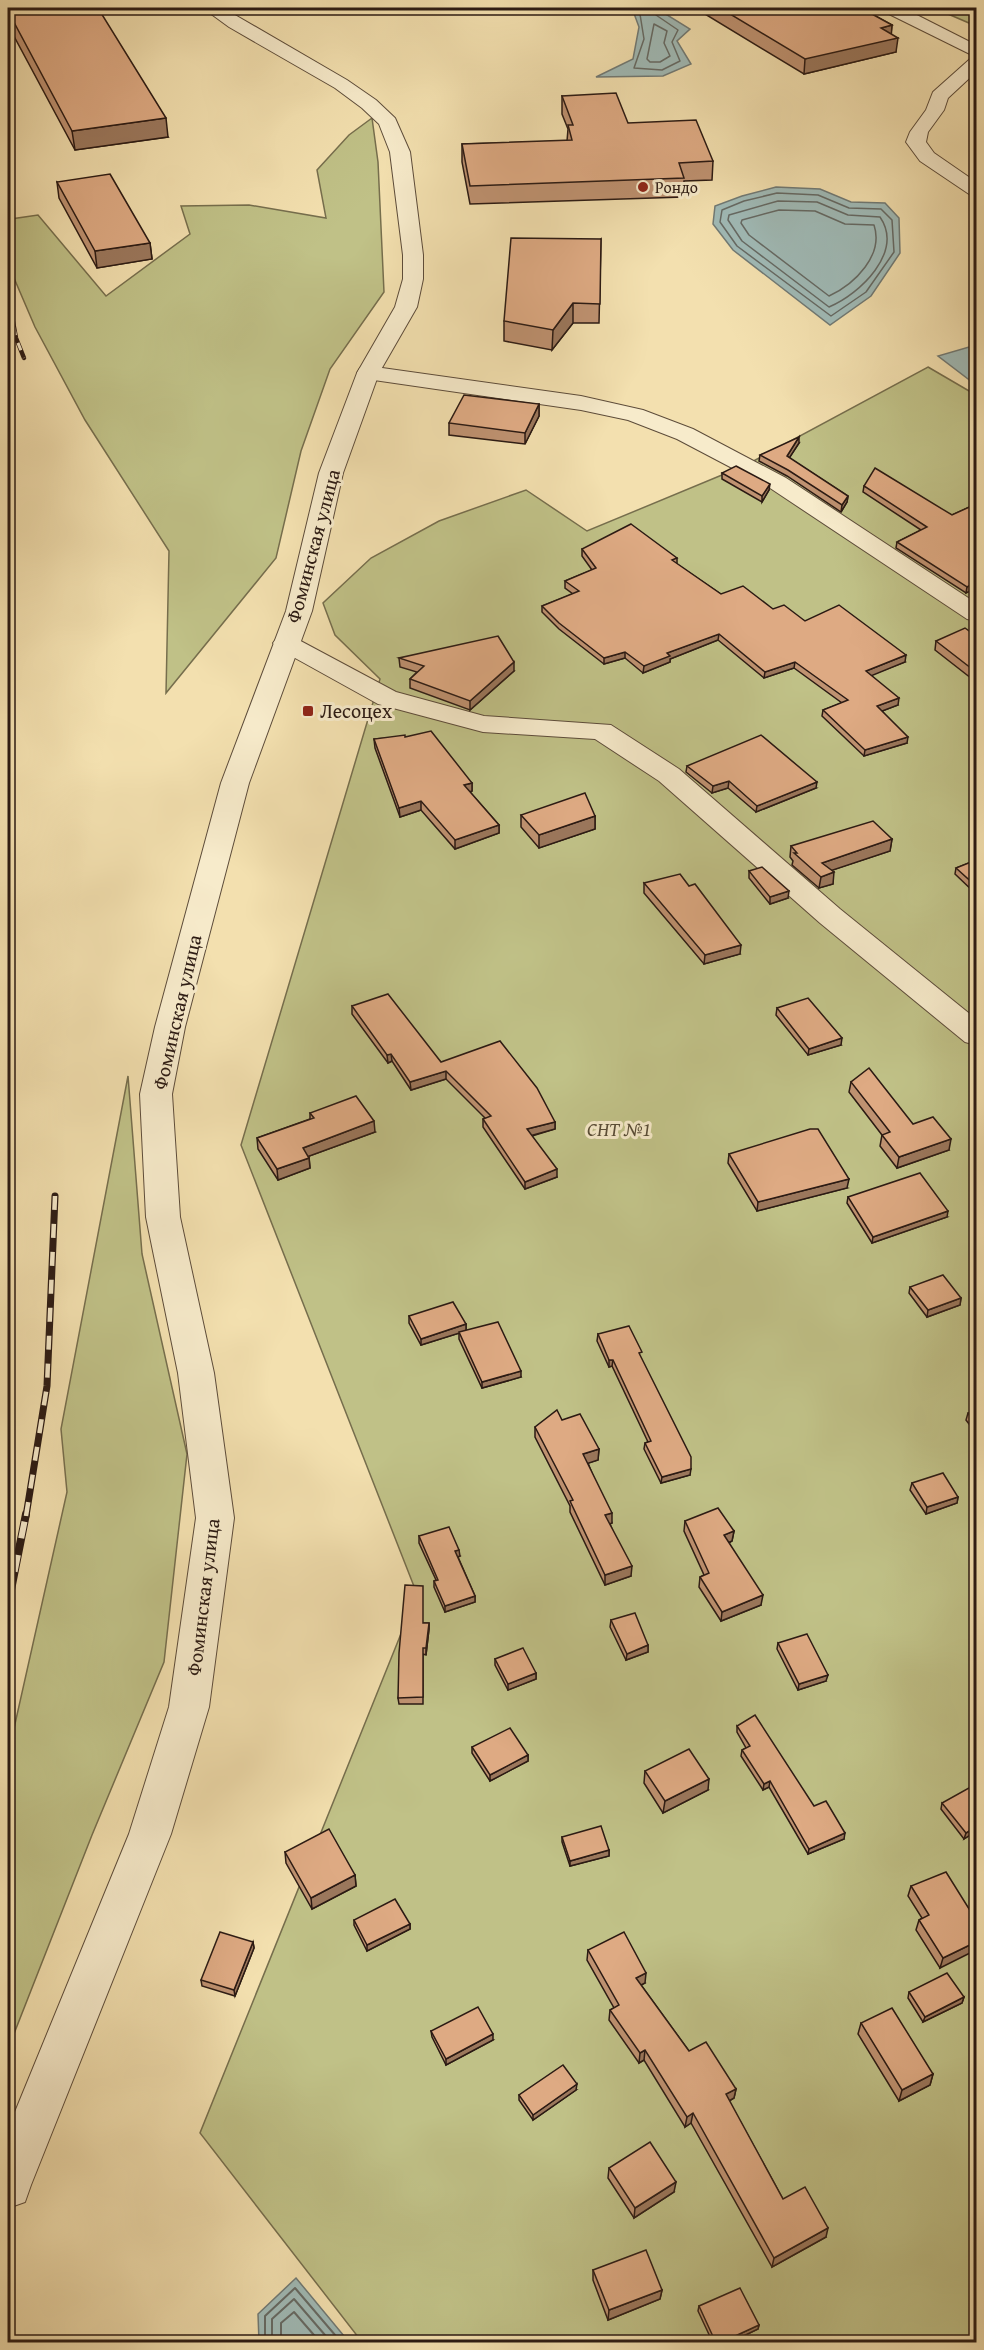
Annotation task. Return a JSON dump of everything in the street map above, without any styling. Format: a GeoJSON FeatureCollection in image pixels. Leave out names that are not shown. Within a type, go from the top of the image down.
{"type":"FeatureCollection","features":[{"type":"Feature","properties":{"kind":"street","name":"Фоминская улица"},"geometry":{"type":"LineString","coordinates":[[8,2185],[150,1834],[189,1707],[215,1518],[196,1373],[163,1217],[156,1094],[170,1027],[235,783],[298,611],[331,473],[368,373],[406,308],[414,279],[412,243],[400,152],[396,138],[381,115],[355,93],[212,8]]}},
{"type":"Feature","properties":{"kind":"street"},"geometry":{"type":"LineString","coordinates":[[891,8],[976,52]]}},
{"type":"Feature","properties":{"kind":"street"},"geometry":{"type":"LineString","coordinates":[[976,63],[940,96],[936,110],[919,132],[916,142],[927,157],[976,190]]}},
{"type":"Feature","properties":{"kind":"street"},"geometry":{"type":"LineString","coordinates":[[368,373],[581,403],[635,415],[685,434],[771,478],[976,614]]}},
{"type":"Feature","properties":{"kind":"street"},"geometry":{"type":"LineString","coordinates":[[286,643],[387,698],[483,724],[601,731],[669,775],[830,916],[976,1035]]}},
{"type":"Feature","properties":{"kind":"green space"},"geometry":{"type":"Polygon","coordinates":[[[934,8],[976,8],[976,26],[934,8]]]}},
{"type":"Feature","properties":{"kind":"green space"},"geometry":{"type":"Polygon","coordinates":[[[372,118],[378,162],[384,292],[330,369],[301,451],[276,558],[166,693],[169,551],[85,420],[35,327],[11,271],[11,219],[38,215],[106,296],[190,234],[181,206],[249,205],[326,218],[317,170],[349,135],[372,118]]]}},
{"type":"Feature","properties":{"kind":"green space","name":"СНТ №1"},"geometry":{"type":"Polygon","coordinates":[[[928,367],[976,395],[976,2342],[362,2342],[200,2133],[417,1594],[241,1145],[380,679],[335,635],[323,603],[371,558],[439,521],[526,490],[587,531],[746,465],[928,367]]]}},
{"type":"Feature","properties":{"kind":"green space"},"geometry":{"type":"Polygon","coordinates":[[[128,1076],[142,1254],[187,1454],[164,1662],[92,1835],[8,2049],[8,1755],[67,1492],[61,1429],[128,1076]]]}},
{"type":"Feature","properties":{"kind":"water"},"geometry":{"type":"Polygon","coordinates":[[[632,8],[656,8],[690,29],[677,41],[691,64],[663,76],[596,77],[633,59],[639,27],[632,8]]]}},
{"type":"Feature","properties":{"kind":"water"},"geometry":{"type":"Polygon","coordinates":[[[776,187],[820,189],[851,202],[885,203],[899,218],[900,253],[871,296],[830,325],[733,250],[713,224],[715,206],[776,187]]]}},
{"type":"Feature","properties":{"kind":"water"},"geometry":{"type":"Polygon","coordinates":[[[976,345],[976,385],[938,356],[976,345]]]}},
{"type":"Feature","properties":{"kind":"water"},"geometry":{"type":"Polygon","coordinates":[[[296,2278],[349,2342],[259,2342],[258,2314],[296,2278]]]}},
{"type":"Feature","properties":{"kind":"building"},"geometry":{"type":"Polygon","coordinates":[[[8,8],[98,8],[166,118],[72,131],[8,8]]]}},
{"type":"Feature","properties":{"kind":"building"},"geometry":{"type":"Polygon","coordinates":[[[720,8],[861,8],[892,25],[881,28],[898,38],[805,59],[720,8]]]}},
{"type":"Feature","properties":{"kind":"building"},"geometry":{"type":"Polygon","coordinates":[[[616,93],[628,123],[696,120],[713,161],[679,163],[684,178],[470,186],[462,144],[572,140],[568,125],[573,125],[562,96],[616,93]]]}},
{"type":"Feature","properties":{"kind":"building"},"geometry":{"type":"Polygon","coordinates":[[[110,174],[150,243],[95,251],[57,182],[110,174]]]}},
{"type":"Feature","properties":{"kind":"building"},"geometry":{"type":"Polygon","coordinates":[[[511,238],[601,239],[600,304],[573,303],[553,330],[504,321],[511,238]]]}},
{"type":"Feature","properties":{"kind":"building"},"geometry":{"type":"Polygon","coordinates":[[[464,395],[539,404],[525,433],[449,423],[464,395]]]}},
{"type":"Feature","properties":{"kind":"building"},"geometry":{"type":"Polygon","coordinates":[[[799,437],[787,456],[848,496],[842,505],[760,455],[799,437]]]}},
{"type":"Feature","properties":{"kind":"building"},"geometry":{"type":"Polygon","coordinates":[[[736,466],[770,484],[762,496],[722,473],[736,466]]]}},
{"type":"Feature","properties":{"kind":"building"},"geometry":{"type":"Polygon","coordinates":[[[875,468],[952,515],[976,504],[976,582],[967,587],[897,542],[927,527],[864,486],[875,468]]]}},
{"type":"Feature","properties":{"kind":"building"},"geometry":{"type":"Polygon","coordinates":[[[631,524],[677,558],[672,560],[721,594],[743,586],[773,609],[784,605],[805,621],[839,605],[906,655],[866,671],[899,698],[877,706],[908,737],[865,750],[823,710],[848,700],[795,662],[765,672],[719,634],[667,653],[670,656],[644,666],[625,652],[604,658],[559,623],[542,606],[579,591],[565,581],[596,568],[582,549],[631,524]]]}},
{"type":"Feature","properties":{"kind":"building"},"geometry":{"type":"Polygon","coordinates":[[[965,628],[976,636],[976,672],[936,641],[965,628]]]}},
{"type":"Feature","properties":{"kind":"building"},"geometry":{"type":"Polygon","coordinates":[[[498,636],[514,662],[470,701],[410,679],[424,666],[399,658],[498,636]]]}},
{"type":"Feature","properties":{"kind":"building"},"geometry":{"type":"Polygon","coordinates":[[[431,731],[472,783],[464,785],[499,825],[455,840],[421,801],[399,808],[374,739],[405,735],[405,737],[431,731]]]}},
{"type":"Feature","properties":{"kind":"building"},"geometry":{"type":"Polygon","coordinates":[[[761,735],[817,782],[757,806],[729,781],[713,786],[687,766],[761,735]]]}},
{"type":"Feature","properties":{"kind":"building"},"geometry":{"type":"Polygon","coordinates":[[[585,793],[595,816],[539,835],[521,815],[585,793]]]}},
{"type":"Feature","properties":{"kind":"building"},"geometry":{"type":"Polygon","coordinates":[[[873,821],[892,839],[822,863],[834,872],[821,877],[794,853],[797,853],[791,846],[873,821]]]}},
{"type":"Feature","properties":{"kind":"building"},"geometry":{"type":"Polygon","coordinates":[[[976,860],[976,886],[956,868],[976,860]]]}},
{"type":"Feature","properties":{"kind":"building"},"geometry":{"type":"Polygon","coordinates":[[[762,867],[789,891],[770,897],[749,871],[762,867]]]}},
{"type":"Feature","properties":{"kind":"building"},"geometry":{"type":"Polygon","coordinates":[[[680,874],[689,886],[695,884],[741,945],[705,955],[644,883],[680,874]]]}},
{"type":"Feature","properties":{"kind":"building"},"geometry":{"type":"Polygon","coordinates":[[[388,994],[441,1062],[500,1041],[537,1088],[555,1122],[527,1129],[557,1169],[525,1182],[483,1119],[491,1116],[446,1071],[410,1082],[391,1054],[387,1055],[352,1006],[388,994]]]}},
{"type":"Feature","properties":{"kind":"building"},"geometry":{"type":"Polygon","coordinates":[[[808,998],[842,1038],[809,1049],[777,1008],[808,998]]]}},
{"type":"Feature","properties":{"kind":"building"},"geometry":{"type":"Polygon","coordinates":[[[869,1068],[913,1124],[933,1117],[951,1139],[899,1157],[882,1135],[890,1132],[851,1082],[869,1068]]]}},
{"type":"Feature","properties":{"kind":"building"},"geometry":{"type":"Polygon","coordinates":[[[356,1096],[374,1121],[303,1148],[309,1158],[277,1169],[257,1138],[314,1118],[310,1113],[356,1096]]]}},
{"type":"Feature","properties":{"kind":"building"},"geometry":{"type":"Polygon","coordinates":[[[810,1129],[818,1129],[849,1179],[758,1202],[729,1154],[810,1129]]]}},
{"type":"Feature","properties":{"kind":"building"},"geometry":{"type":"Polygon","coordinates":[[[920,1173],[948,1211],[873,1237],[848,1197],[920,1173]]]}},
{"type":"Feature","properties":{"kind":"building"},"geometry":{"type":"Polygon","coordinates":[[[943,1275],[961,1298],[928,1310],[910,1287],[943,1275]]]}},
{"type":"Feature","properties":{"kind":"building"},"geometry":{"type":"Polygon","coordinates":[[[453,1302],[466,1324],[421,1339],[409,1316],[453,1302]]]}},
{"type":"Feature","properties":{"kind":"building"},"geometry":{"type":"Polygon","coordinates":[[[498,1322],[521,1371],[482,1382],[459,1332],[498,1322]]]}},
{"type":"Feature","properties":{"kind":"building"},"geometry":{"type":"Polygon","coordinates":[[[629,1326],[642,1352],[639,1353],[691,1457],[691,1469],[662,1477],[645,1443],[651,1441],[613,1360],[609,1360],[598,1334],[629,1326]]]}},
{"type":"Feature","properties":{"kind":"building"},"geometry":{"type":"Polygon","coordinates":[[[557,1410],[562,1420],[580,1414],[599,1449],[583,1454],[612,1513],[605,1515],[632,1566],[605,1575],[570,1501],[573,1500],[535,1427],[557,1410]]]}},
{"type":"Feature","properties":{"kind":"building"},"geometry":{"type":"Polygon","coordinates":[[[976,1410],[976,1425],[968,1413],[976,1410]]]}},
{"type":"Feature","properties":{"kind":"building"},"geometry":{"type":"Polygon","coordinates":[[[943,1473],[958,1497],[927,1507],[912,1483],[943,1473]]]}},
{"type":"Feature","properties":{"kind":"building"},"geometry":{"type":"Polygon","coordinates":[[[718,1508],[734,1531],[724,1535],[763,1595],[722,1612],[700,1577],[709,1573],[685,1521],[718,1508]]]}},
{"type":"Feature","properties":{"kind":"building"},"geometry":{"type":"Polygon","coordinates":[[[449,1527],[459,1550],[455,1551],[475,1596],[445,1606],[434,1581],[438,1580],[419,1536],[449,1527]]]}},
{"type":"Feature","properties":{"kind":"building"},"geometry":{"type":"Polygon","coordinates":[[[405,1585],[423,1586],[423,1623],[429,1623],[426,1648],[423,1648],[423,1697],[398,1698],[405,1585]]]}},
{"type":"Feature","properties":{"kind":"building"},"geometry":{"type":"Polygon","coordinates":[[[635,1613],[648,1645],[627,1654],[611,1620],[635,1613]]]}},
{"type":"Feature","properties":{"kind":"building"},"geometry":{"type":"Polygon","coordinates":[[[807,1634],[828,1675],[799,1684],[778,1643],[807,1634]]]}},
{"type":"Feature","properties":{"kind":"building"},"geometry":{"type":"Polygon","coordinates":[[[523,1648],[536,1673],[508,1684],[495,1659],[523,1648]]]}},
{"type":"Feature","properties":{"kind":"building"},"geometry":{"type":"Polygon","coordinates":[[[755,1715],[814,1806],[826,1801],[845,1833],[809,1849],[770,1781],[764,1784],[742,1750],[750,1746],[737,1726],[755,1715]]]}},
{"type":"Feature","properties":{"kind":"building"},"geometry":{"type":"Polygon","coordinates":[[[510,1728],[528,1755],[490,1775],[472,1747],[510,1728]]]}},
{"type":"Feature","properties":{"kind":"building"},"geometry":{"type":"Polygon","coordinates":[[[689,1749],[709,1779],[665,1801],[645,1771],[689,1749]]]}},
{"type":"Feature","properties":{"kind":"building"},"geometry":{"type":"Polygon","coordinates":[[[976,1784],[976,1827],[966,1833],[942,1803],[976,1784]]]}},
{"type":"Feature","properties":{"kind":"building"},"geometry":{"type":"Polygon","coordinates":[[[601,1826],[609,1850],[570,1861],[562,1837],[601,1826]]]}},
{"type":"Feature","properties":{"kind":"building"},"geometry":{"type":"Polygon","coordinates":[[[329,1829],[355,1875],[311,1898],[285,1852],[329,1829]]]}},
{"type":"Feature","properties":{"kind":"building"},"geometry":{"type":"Polygon","coordinates":[[[946,1872],[976,1920],[976,1942],[943,1958],[919,1920],[929,1915],[911,1886],[946,1872]]]}},
{"type":"Feature","properties":{"kind":"building"},"geometry":{"type":"Polygon","coordinates":[[[395,1899],[410,1924],[367,1945],[354,1920],[395,1899]]]}},
{"type":"Feature","properties":{"kind":"building"},"geometry":{"type":"Polygon","coordinates":[[[220,1932],[253,1942],[234,1990],[201,1980],[220,1932]]]}},
{"type":"Feature","properties":{"kind":"building"},"geometry":{"type":"Polygon","coordinates":[[[624,1932],[646,1973],[636,1978],[689,2051],[706,2042],[736,2089],[726,2094],[783,2199],[805,2187],[828,2228],[774,2258],[693,2113],[687,2117],[645,2050],[640,2053],[610,2010],[619,2005],[588,1950],[624,1932]]]}},
{"type":"Feature","properties":{"kind":"building"},"geometry":{"type":"Polygon","coordinates":[[[947,1973],[964,1997],[925,2017],[909,1992],[947,1973]]]}},
{"type":"Feature","properties":{"kind":"building"},"geometry":{"type":"Polygon","coordinates":[[[478,2007],[493,2034],[446,2059],[431,2031],[478,2007]]]}},
{"type":"Feature","properties":{"kind":"building"},"geometry":{"type":"Polygon","coordinates":[[[892,2008],[933,2074],[902,2090],[861,2023],[892,2008]]]}},
{"type":"Feature","properties":{"kind":"building"},"geometry":{"type":"Polygon","coordinates":[[[563,2065],[577,2084],[533,2115],[519,2095],[563,2065]]]}},
{"type":"Feature","properties":{"kind":"building"},"geometry":{"type":"Polygon","coordinates":[[[650,2142],[676,2182],[635,2208],[609,2168],[650,2142]]]}},
{"type":"Feature","properties":{"kind":"building"},"geometry":{"type":"Polygon","coordinates":[[[646,2250],[662,2290],[609,2310],[593,2270],[646,2250]]]}},
{"type":"Feature","properties":{"kind":"building"},"geometry":{"type":"Polygon","coordinates":[[[740,2288],[759,2325],[716,2343],[699,2306],[740,2288]]]}},
{"type":"Feature","properties":{"kind":"railway"},"geometry":{"type":"LineString","coordinates":[[8,296],[16,338],[24,358]]}},
{"type":"Feature","properties":{"kind":"railway"},"geometry":{"type":"LineString","coordinates":[[26,1516],[47,1386],[55,1196]]}},
{"type":"Feature","properties":{"kind":"railway"},"geometry":{"type":"LineString","coordinates":[[8,1605],[26,1514]]}},
{"type":"Feature","properties":{"kind":"place","name":"Рондо"},"geometry":{"type":"Point","coordinates":[643,187]}},
{"type":"Feature","properties":{"kind":"place","name":"Лесоцех"},"geometry":{"type":"Point","coordinates":[308,711]}}]}
